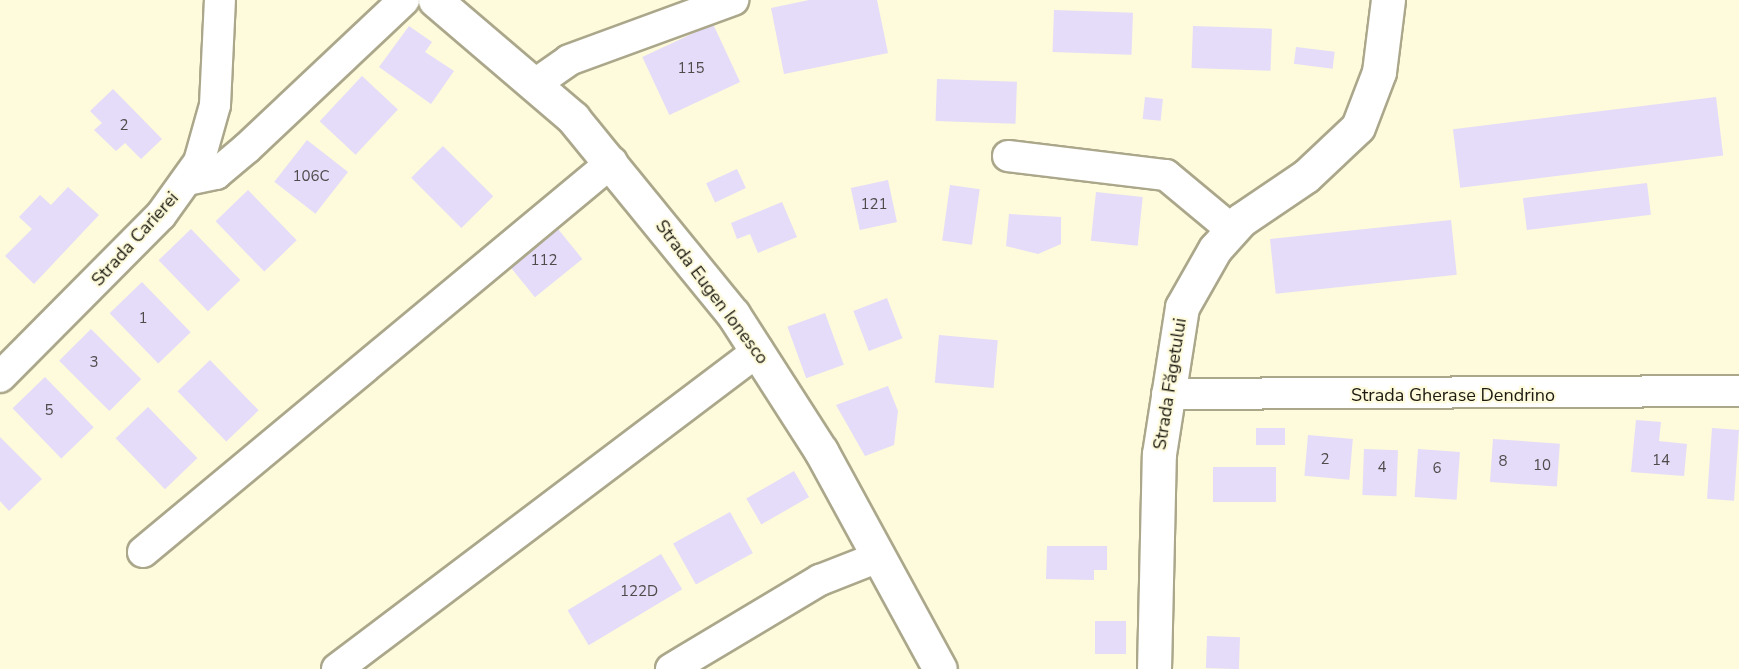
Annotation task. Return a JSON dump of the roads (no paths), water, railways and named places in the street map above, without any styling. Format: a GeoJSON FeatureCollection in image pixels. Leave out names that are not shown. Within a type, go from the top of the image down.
{"type":"FeatureCollection","features":[{"type":"Feature","properties":{"kind":"street","name":"Strada Carierei"},"geometry":{"type":"LineString","coordinates":[[0,377],[154,223],[199,162],[215,105],[220,0]]}},
{"type":"Feature","properties":{"kind":"street"},"geometry":{"type":"LineString","coordinates":[[187,180],[216,174],[247,148],[404,0]]}},
{"type":"Feature","properties":{"kind":"street","name":"Strada Eugen Ionesco"},"geometry":{"type":"LineString","coordinates":[[435,0],[538,82],[612,162],[758,351],[821,451],[872,559],[940,669]]}},
{"type":"Feature","properties":{"kind":"street"},"geometry":{"type":"LineString","coordinates":[[538,82],[569,60],[733,0]]}},
{"type":"Feature","properties":{"kind":"street","name":"Strada Făgetului"},"geometry":{"type":"LineString","coordinates":[[1154,669],[1153,534],[1167,394],[1182,307],[1232,230],[1337,151],[1358,127],[1379,72],[1388,0]]}},
{"type":"Feature","properties":{"kind":"street"},"geometry":{"type":"LineString","coordinates":[[1008,156],[1166,175],[1232,230]]}},
{"type":"Feature","properties":{"kind":"street"},"geometry":{"type":"LineString","coordinates":[[144,552],[612,162]]}},
{"type":"Feature","properties":{"kind":"street"},"geometry":{"type":"LineString","coordinates":[[337,669],[758,351]]}},
{"type":"Feature","properties":{"kind":"street","name":"Strada Gherase Dendrino"},"geometry":{"type":"LineString","coordinates":[[1167,394],[1739,391]]}},
{"type":"Feature","properties":{"kind":"street"},"geometry":{"type":"LineString","coordinates":[[670,669],[820,580],[872,559]]}},
{"type":"Feature","properties":{"kind":"street"},"geometry":{"type":"LineString","coordinates":[[698,669],[872,559]]}}]}
